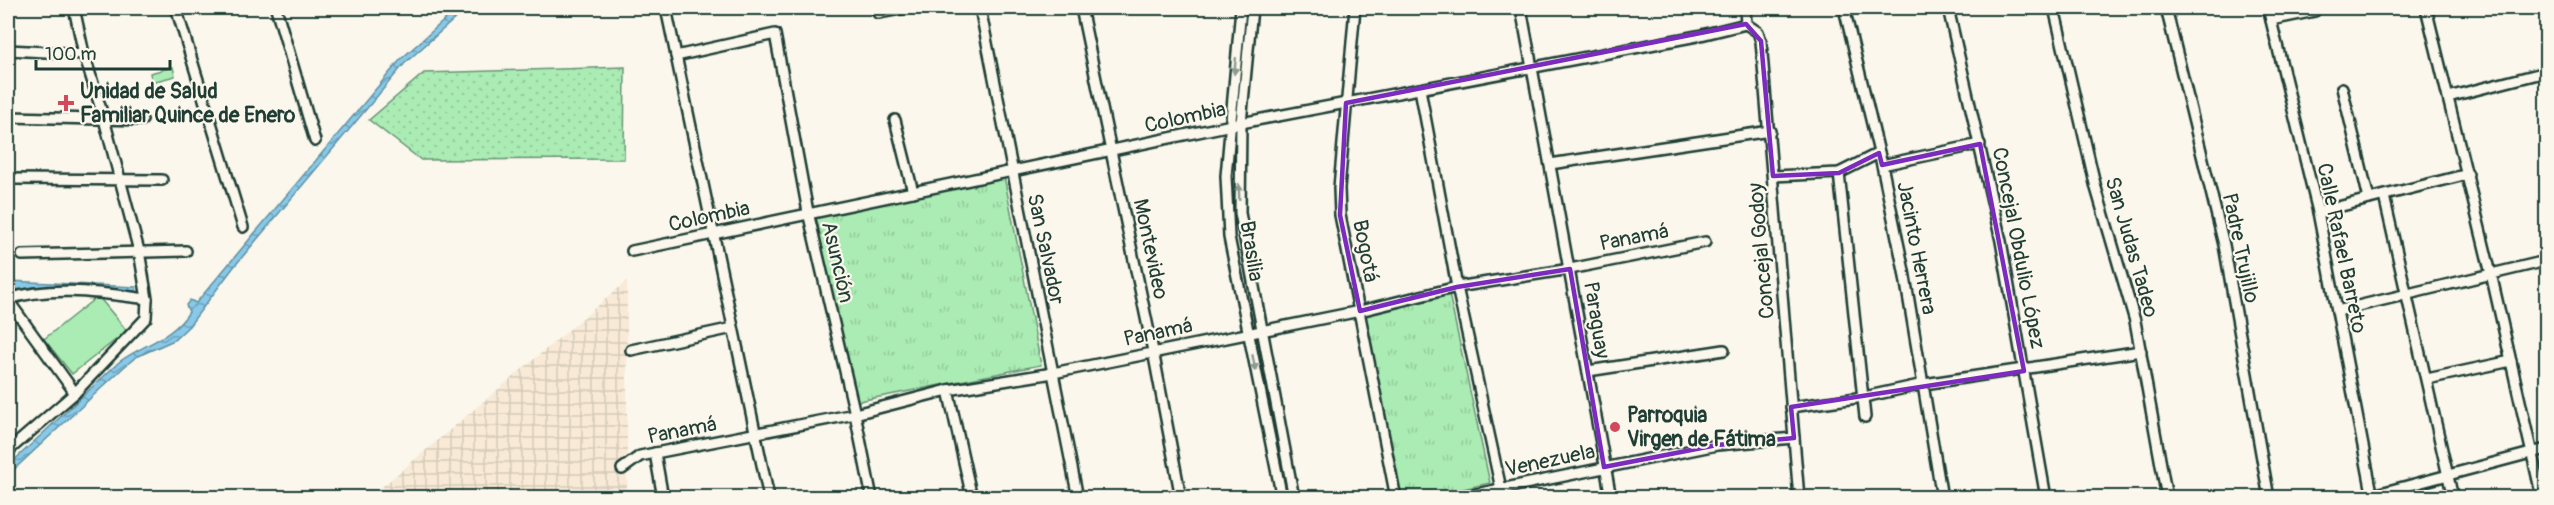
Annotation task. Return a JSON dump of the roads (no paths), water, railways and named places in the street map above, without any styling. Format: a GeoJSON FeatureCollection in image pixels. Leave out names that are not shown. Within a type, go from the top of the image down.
{"type":"FeatureCollection","features":[{"type":"Feature","properties":{"kind":"street"},"geometry":{"type":"LineString","coordinates":[[8,452],[75,393],[146,318],[147,299],[139,251],[84,54],[74,8]]}},
{"type":"Feature","properties":{"kind":"street"},"geometry":{"type":"LineString","coordinates":[[176,8],[243,227]]}},
{"type":"Feature","properties":{"kind":"street"},"geometry":{"type":"LineString","coordinates":[[276,8],[315,141]]}},
{"type":"Feature","properties":{"kind":"street"},"geometry":{"type":"LineString","coordinates":[[666,8],[769,498]]}},
{"type":"Feature","properties":{"kind":"street"},"geometry":{"type":"LineString","coordinates":[[878,13],[906,8]]}},
{"type":"Feature","properties":{"kind":"street","name":"San Salvador"},"geometry":{"type":"LineString","coordinates":[[980,8],[1078,498]]}},
{"type":"Feature","properties":{"kind":"street","name":"Montevideo"},"geometry":{"type":"LineString","coordinates":[[1081,8],[1154,351],[1181,498]]}},
{"type":"Feature","properties":{"kind":"street","name":"Brasilia"},"geometry":{"type":"LineString","coordinates":[[1241,8],[1226,197],[1229,237],[1282,498]]}},
{"type":"Feature","properties":{"kind":"street","name":"Brasilia"},"geometry":{"type":"LineString","coordinates":[[1252,8],[1241,123],[1240,213],[1294,498]]}},
{"type":"Feature","properties":{"kind":"street","name":"Bogotá"},"geometry":{"type":"LineString","coordinates":[[1355,8],[1339,188],[1340,215],[1396,498]]}},
{"type":"Feature","properties":{"kind":"street","name":"Paraguay"},"geometry":{"type":"LineString","coordinates":[[1521,8],[1611,498]]}},
{"type":"Feature","properties":{"kind":"street"},"geometry":{"type":"LineString","coordinates":[[1745,8],[1746,24]]}},
{"type":"Feature","properties":{"kind":"street","name":"Jacinto Herrera"},"geometry":{"type":"LineString","coordinates":[[1844,8],[1882,165],[1924,384],[1942,498]]}},
{"type":"Feature","properties":{"kind":"street","name":"Concejal Obdulio López"},"geometry":{"type":"LineString","coordinates":[[1948,8],[2001,241],[2046,498]]}},
{"type":"Feature","properties":{"kind":"street","name":"San Judas Tadeo"},"geometry":{"type":"LineString","coordinates":[[2054,8],[2096,188],[2141,351],[2168,498]]}},
{"type":"Feature","properties":{"kind":"street","name":"Padre Trujillo"},"geometry":{"type":"LineString","coordinates":[[2166,8],[2224,245],[2269,498]]}},
{"type":"Feature","properties":{"kind":"street","name":"Calle Rafael Barreto"},"geometry":{"type":"LineString","coordinates":[[2268,8],[2318,212],[2373,496]]}},
{"type":"Feature","properties":{"kind":"street"},"geometry":{"type":"LineString","coordinates":[[2426,8],[2492,275],[2542,498]]}},
{"type":"Feature","properties":{"kind":"street"},"geometry":{"type":"LineString","coordinates":[[2271,20],[2315,11]]}},
{"type":"Feature","properties":{"kind":"street","name":"Colombia"},"geometry":{"type":"LineString","coordinates":[[632,251],[808,212],[1012,172],[1241,123],[1687,38],[1746,24]]}},
{"type":"Feature","properties":{"kind":"street","name":"Concejal Godoy"},"geometry":{"type":"LineString","coordinates":[[1746,24],[1758,33],[1761,41],[1799,498]]}},
{"type":"Feature","properties":{"kind":"street","name":"Asunción"},"geometry":{"type":"LineString","coordinates":[[676,56],[775,34],[808,212],[872,498]]}},
{"type":"Feature","properties":{"kind":"street"},"geometry":{"type":"LineString","coordinates":[[1238,44],[1249,45]]}},
{"type":"Feature","properties":{"kind":"street"},"geometry":{"type":"LineString","coordinates":[[8,50],[84,54]]}},
{"type":"Feature","properties":{"kind":"street"},"geometry":{"type":"LineString","coordinates":[[2448,96],[2547,72]]}},
{"type":"Feature","properties":{"kind":"street"},"geometry":{"type":"LineString","coordinates":[[2342,88],[2368,199]]}},
{"type":"Feature","properties":{"kind":"street"},"geometry":{"type":"LineString","coordinates":[[1420,89],[1457,287],[1502,493]]}},
{"type":"Feature","properties":{"kind":"street"},"geometry":{"type":"LineString","coordinates":[[8,117],[142,120]]}},
{"type":"Feature","properties":{"kind":"street"},"geometry":{"type":"LineString","coordinates":[[895,120],[913,192]]}},
{"type":"Feature","properties":{"kind":"street"},"geometry":{"type":"LineString","coordinates":[[1550,164],[1770,131]]}},
{"type":"Feature","properties":{"kind":"street"},"geometry":{"type":"LineString","coordinates":[[1882,165],[1980,144]]}},
{"type":"Feature","properties":{"kind":"street"},"geometry":{"type":"LineString","coordinates":[[1773,176],[1839,173],[1879,153]]}},
{"type":"Feature","properties":{"kind":"street"},"geometry":{"type":"LineString","coordinates":[[1839,173],[1865,417]]}},
{"type":"Feature","properties":{"kind":"street"},"geometry":{"type":"LineString","coordinates":[[2318,212],[2468,174]]}},
{"type":"Feature","properties":{"kind":"street"},"geometry":{"type":"LineString","coordinates":[[11,179],[162,180]]}},
{"type":"Feature","properties":{"kind":"street"},"geometry":{"type":"LineString","coordinates":[[2384,196],[2453,498]]}},
{"type":"Feature","properties":{"kind":"street","name":"Panamá"},"geometry":{"type":"LineString","coordinates":[[622,469],[637,458],[655,453],[855,414],[948,390],[1053,373],[1360,311],[1457,287],[1570,269],[1705,242]]}},
{"type":"Feature","properties":{"kind":"street"},"geometry":{"type":"LineString","coordinates":[[22,255],[186,251]]}},
{"type":"Feature","properties":{"kind":"street"},"geometry":{"type":"LineString","coordinates":[[2337,311],[2547,261]]}},
{"type":"Feature","properties":{"kind":"street"},"geometry":{"type":"LineString","coordinates":[[75,393],[9,304],[26,293],[55,291],[99,292],[147,299]]}},
{"type":"Feature","properties":{"kind":"street"},"geometry":{"type":"LineString","coordinates":[[631,350],[733,328]]}},
{"type":"Feature","properties":{"kind":"street"},"geometry":{"type":"LineString","coordinates":[[1587,371],[1724,350]]}},
{"type":"Feature","properties":{"kind":"street"},"geometry":{"type":"LineString","coordinates":[[1791,407],[2141,351]]}},
{"type":"Feature","properties":{"kind":"street"},"geometry":{"type":"LineString","coordinates":[[2427,379],[2511,361]]}},
{"type":"Feature","properties":{"kind":"street"},"geometry":{"type":"LineString","coordinates":[[948,390],[972,498]]}},
{"type":"Feature","properties":{"kind":"street"},"geometry":{"type":"LineString","coordinates":[[1269,436],[1282,434]]}},
{"type":"Feature","properties":{"kind":"street","name":"Venezuela"},"geometry":{"type":"LineString","coordinates":[[1456,498],[1502,493],[1604,467],[1716,445],[1794,438]]}},
{"type":"Feature","properties":{"kind":"street"},"geometry":{"type":"LineString","coordinates":[[2373,496],[2547,449]]}},
{"type":"Feature","properties":{"kind":"street"},"geometry":{"type":"LineString","coordinates":[[655,453],[663,498]]}},
{"type":"Feature","properties":{"kind":"water"},"geometry":{"type":"Polygon","coordinates":[[[458,8],[467,8],[405,63],[233,268],[189,326],[174,340],[136,357],[8,475],[8,466],[119,362],[166,335],[182,321],[189,312],[186,305],[190,300],[196,303],[401,59],[458,8]]]}},
{"type":"Feature","properties":{"kind":"water"},"geometry":{"type":"Polygon","coordinates":[[[9,281],[136,287],[137,295],[10,289],[9,281]]]}},
{"type":"Feature","properties":{"kind":"place","name":"Unidad de Salud Familiar Quince de Enero"},"geometry":{"type":"Point","coordinates":[66,103]}},
{"type":"Feature","properties":{"kind":"place","name":"Parroquia Virgen de Fátima"},"geometry":{"type":"Point","coordinates":[1615,427]}}]}
